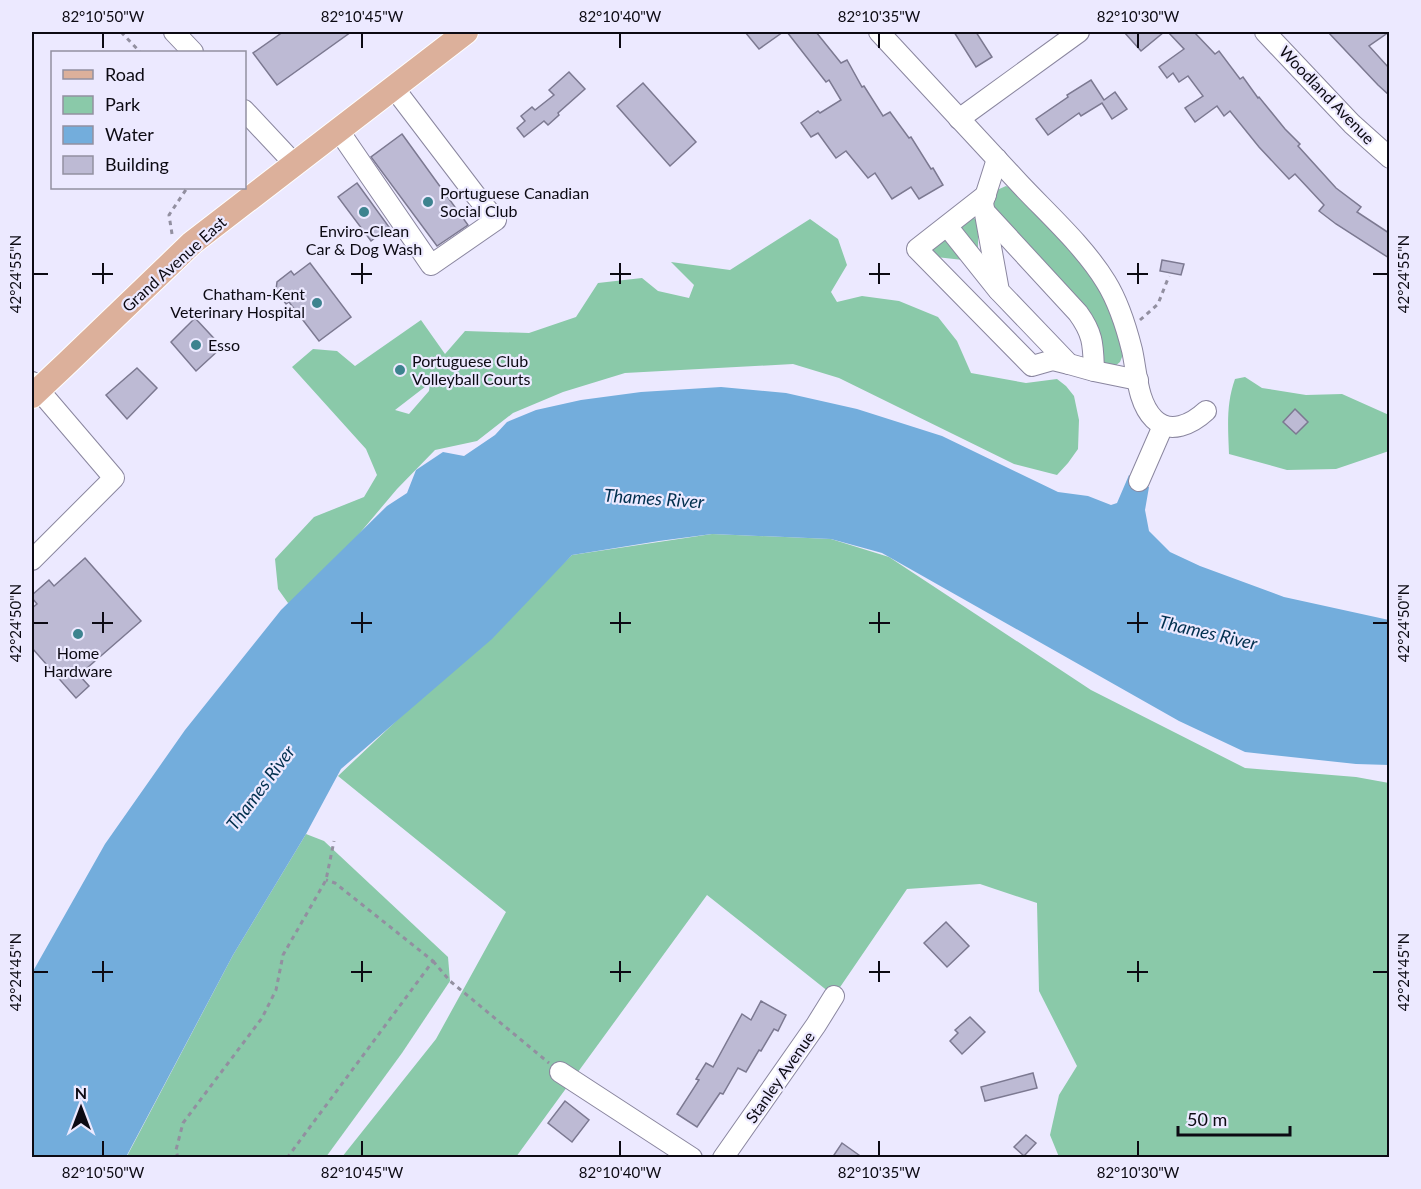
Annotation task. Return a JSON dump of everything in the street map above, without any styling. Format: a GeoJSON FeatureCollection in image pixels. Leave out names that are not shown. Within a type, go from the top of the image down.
{"type":"FeatureCollection","features":[{"type":"Feature","properties":{"kind":"main road","name":"Grand Avenue East"},"geometry":{"type":"LineString","coordinates":[[34,389],[76,355],[192,243],[466,32]]}},
{"type":"Feature","properties":{"kind":"street"},"geometry":{"type":"LineString","coordinates":[[174,32],[192,51]]}},
{"type":"Feature","properties":{"kind":"street"},"geometry":{"type":"LineString","coordinates":[[879,32],[1093,264],[1115,297],[1124,319],[1142,398],[1153,419],[1163,426],[1174,427],[1186,425],[1206,411]]}},
{"type":"Feature","properties":{"kind":"street"},"geometry":{"type":"LineString","coordinates":[[959,118],[1079,32]]}},
{"type":"Feature","properties":{"kind":"street","name":"Woodland Avenue"},"geometry":{"type":"LineString","coordinates":[[1265,32],[1352,124],[1389,158]]}},
{"type":"Feature","properties":{"kind":"street"},"geometry":{"type":"LineString","coordinates":[[339,131],[431,265],[496,220],[394,88]]}},
{"type":"Feature","properties":{"kind":"street"},"geometry":{"type":"LineString","coordinates":[[246,112],[296,163]]}},
{"type":"Feature","properties":{"kind":"street"},"geometry":{"type":"LineString","coordinates":[[997,159],[985,203],[999,291]]}},
{"type":"Feature","properties":{"kind":"street"},"geometry":{"type":"LineString","coordinates":[[985,203],[947,226],[917,249],[1032,366],[1053,360],[1137,380]]}},
{"type":"Feature","properties":{"kind":"street"},"geometry":{"type":"LineString","coordinates":[[985,203],[1086,324],[1091,335],[1094,371]]}},
{"type":"Feature","properties":{"kind":"street"},"geometry":{"type":"LineString","coordinates":[[947,226],[999,291],[1069,364]]}},
{"type":"Feature","properties":{"kind":"street"},"geometry":{"type":"LineString","coordinates":[[32,560],[114,478],[34,389]]}},
{"type":"Feature","properties":{"kind":"street"},"geometry":{"type":"LineString","coordinates":[[1139,481],[1163,426]]}},
{"type":"Feature","properties":{"kind":"street","name":"Stanley Avenue"},"geometry":{"type":"LineString","coordinates":[[723,1158],[834,996]]}},
{"type":"Feature","properties":{"kind":"street"},"geometry":{"type":"LineString","coordinates":[[560,1072],[692,1158]]}},
{"type":"Feature","properties":{"kind":"path"},"geometry":{"type":"LineString","coordinates":[[121,32],[139,51]]}},
{"type":"Feature","properties":{"kind":"path"},"geometry":{"type":"LineString","coordinates":[[172,234],[169,214],[186,189]]}},
{"type":"Feature","properties":{"kind":"path"},"geometry":{"type":"LineString","coordinates":[[1127,332],[1158,304],[1169,276]]}},
{"type":"Feature","properties":{"kind":"path"},"geometry":{"type":"LineString","coordinates":[[178,1158],[176,1150],[183,1123],[262,1018],[276,990],[283,955],[326,880],[334,841]]}},
{"type":"Feature","properties":{"kind":"path"},"geometry":{"type":"LineString","coordinates":[[326,880],[335,884],[433,961],[450,981],[560,1072]]}},
{"type":"Feature","properties":{"kind":"path"},"geometry":{"type":"LineString","coordinates":[[287,1158],[433,961]]}},
{"type":"Feature","properties":{"kind":"green space"},"geometry":{"type":"Polygon","coordinates":[[[1006,186],[1012,189],[1077,257],[1088,270],[1113,311],[1124,352],[1120,362],[1115,366],[1103,365],[1099,355],[1099,329],[1095,322],[993,208],[997,190],[1006,186]]]}},
{"type":"Feature","properties":{"kind":"green space"},"geometry":{"type":"Polygon","coordinates":[[[970,218],[978,222],[978,249],[961,227],[970,218]]]}},
{"type":"Feature","properties":{"kind":"green space"},"geometry":{"type":"Polygon","coordinates":[[[810,219],[838,239],[847,265],[831,292],[837,302],[862,296],[899,301],[938,317],[957,341],[971,373],[1026,383],[1057,379],[1074,396],[1079,420],[1078,449],[1057,475],[1014,464],[839,378],[793,364],[625,373],[563,392],[513,413],[477,441],[435,450],[397,489],[305,598],[288,603],[278,589],[275,559],[314,517],[364,497],[377,475],[366,449],[292,367],[313,349],[337,351],[355,366],[421,320],[445,354],[465,331],[529,333],[576,317],[598,283],[642,278],[658,291],[689,298],[694,285],[671,262],[730,270],[810,219]],[[430,383],[395,410],[409,414],[429,391],[430,383]]]}},
{"type":"Feature","properties":{"kind":"green space"},"geometry":{"type":"Polygon","coordinates":[[[941,240],[948,241],[963,260],[936,257],[932,249],[941,240]]]}},
{"type":"Feature","properties":{"kind":"green space"},"geometry":{"type":"Polygon","coordinates":[[[1245,377],[1262,388],[1306,395],[1342,394],[1389,415],[1389,451],[1336,469],[1287,470],[1229,454],[1230,397],[1235,379],[1245,377]]]}},
{"type":"Feature","properties":{"kind":"green space"},"geometry":{"type":"Polygon","coordinates":[[[712,534],[831,539],[889,557],[1091,690],[1245,768],[1356,777],[1389,783],[1389,1157],[1059,1157],[1050,1135],[1059,1095],[1077,1066],[1039,991],[1037,903],[980,884],[907,889],[834,996],[707,895],[516,1157],[342,1157],[436,1039],[506,912],[338,776],[572,555],[712,534]]]}},
{"type":"Feature","properties":{"kind":"green space"},"geometry":{"type":"Polygon","coordinates":[[[306,834],[324,841],[448,957],[450,981],[402,1053],[326,1157],[126,1158],[233,955],[306,834]]]}},
{"type":"Feature","properties":{"kind":"water","name":"Thames River"},"geometry":{"type":"Polygon","coordinates":[[[721,387],[786,393],[857,409],[942,436],[1058,492],[1088,496],[1111,505],[1117,503],[1129,475],[1149,487],[1145,510],[1149,531],[1170,552],[1200,566],[1284,597],[1389,620],[1389,765],[1356,764],[1245,752],[1179,721],[882,553],[831,539],[712,534],[572,555],[492,639],[341,769],[306,834],[233,955],[126,1157],[32,1158],[32,973],[105,844],[185,730],[281,610],[387,506],[407,493],[416,470],[443,452],[464,456],[495,435],[507,422],[536,410],[581,400],[641,392],[721,387]]]}},
{"type":"Feature","properties":{"kind":"building"},"geometry":{"type":"Polygon","coordinates":[[[283,32],[351,32],[277,85],[253,53],[283,32]]]}},
{"type":"Feature","properties":{"kind":"building"},"geometry":{"type":"Polygon","coordinates":[[[745,32],[783,32],[759,49],[745,32]]]}},
{"type":"Feature","properties":{"kind":"building"},"geometry":{"type":"Polygon","coordinates":[[[787,32],[816,32],[841,63],[847,60],[862,87],[864,86],[883,116],[890,112],[909,138],[911,137],[943,185],[919,199],[911,187],[892,199],[875,173],[868,178],[846,151],[836,158],[818,133],[811,137],[801,123],[818,111],[820,113],[841,100],[829,80],[826,82],[787,32]]]}},
{"type":"Feature","properties":{"kind":"building"},"geometry":{"type":"Polygon","coordinates":[[[954,32],[976,32],[992,57],[976,67],[954,32]]]}},
{"type":"Feature","properties":{"kind":"building"},"geometry":{"type":"Polygon","coordinates":[[[1124,32],[1164,32],[1141,51],[1124,32]]]}},
{"type":"Feature","properties":{"kind":"building"},"geometry":{"type":"Polygon","coordinates":[[[1168,32],[1194,32],[1215,54],[1219,51],[1240,79],[1243,77],[1258,98],[1300,144],[1298,146],[1336,188],[1361,207],[1357,212],[1389,233],[1389,258],[1319,211],[1324,205],[1295,174],[1289,179],[1230,111],[1224,116],[1217,106],[1195,122],[1185,108],[1203,96],[1188,76],[1179,82],[1173,73],[1167,78],[1159,67],[1184,49],[1168,32]]]}},
{"type":"Feature","properties":{"kind":"building"},"geometry":{"type":"Polygon","coordinates":[[[1328,32],[1389,32],[1369,46],[1389,68],[1389,95],[1378,85],[1328,32]]]}},
{"type":"Feature","properties":{"kind":"building"},"geometry":{"type":"Polygon","coordinates":[[[569,72],[585,89],[548,125],[544,121],[524,137],[517,128],[525,121],[521,116],[532,107],[535,110],[554,95],[549,90],[569,72]]]}},
{"type":"Feature","properties":{"kind":"building"},"geometry":{"type":"Polygon","coordinates":[[[1091,80],[1104,100],[1115,92],[1127,109],[1112,119],[1102,103],[1081,116],[1079,113],[1048,135],[1036,119],[1091,80]]]}},
{"type":"Feature","properties":{"kind":"building"},"geometry":{"type":"Polygon","coordinates":[[[643,83],[696,142],[670,166],[617,106],[643,83]]]}},
{"type":"Feature","properties":{"kind":"building","name":"Portuguese Canadian Social Club"},"geometry":{"type":"Polygon","coordinates":[[[402,134],[468,225],[437,246],[371,157],[402,134]]]}},
{"type":"Feature","properties":{"kind":"building","name":"Enviro-Clean Car & Dog Wash"},"geometry":{"type":"Polygon","coordinates":[[[357,183],[389,227],[371,241],[338,197],[357,183]]]}},
{"type":"Feature","properties":{"kind":"building"},"geometry":{"type":"Polygon","coordinates":[[[1162,260],[1184,264],[1181,275],[1160,271],[1162,260]]]}},
{"type":"Feature","properties":{"kind":"building","name":"Chatham-Kent Veterinary Hospital"},"geometry":{"type":"Polygon","coordinates":[[[310,263],[351,317],[319,341],[289,302],[286,304],[276,290],[277,282],[291,271],[294,275],[310,263]]]}},
{"type":"Feature","properties":{"kind":"building","name":"Esso"},"geometry":{"type":"Polygon","coordinates":[[[195,318],[222,347],[196,371],[171,342],[195,318]]]}},
{"type":"Feature","properties":{"kind":"building"},"geometry":{"type":"Polygon","coordinates":[[[137,368],[157,388],[127,419],[106,395],[137,368]]]}},
{"type":"Feature","properties":{"kind":"building"},"geometry":{"type":"Polygon","coordinates":[[[1295,409],[1308,422],[1296,434],[1283,422],[1295,409]]]}},
{"type":"Feature","properties":{"kind":"building","name":"Home Hardware"},"geometry":{"type":"Polygon","coordinates":[[[85,558],[141,621],[79,675],[89,686],[76,698],[32,648],[32,608],[37,604],[32,595],[49,580],[54,586],[85,558]]]}},
{"type":"Feature","properties":{"kind":"building"},"geometry":{"type":"Polygon","coordinates":[[[946,922],[969,946],[947,967],[924,943],[946,922]]]}},
{"type":"Feature","properties":{"kind":"building"},"geometry":{"type":"Polygon","coordinates":[[[761,1001],[786,1015],[778,1031],[774,1029],[746,1072],[738,1068],[723,1094],[720,1093],[697,1127],[677,1114],[699,1080],[696,1079],[706,1063],[713,1067],[742,1014],[751,1020],[761,1001]]]}},
{"type":"Feature","properties":{"kind":"building"},"geometry":{"type":"Polygon","coordinates":[[[970,1017],[985,1032],[962,1054],[950,1041],[958,1033],[955,1030],[970,1017]]]}},
{"type":"Feature","properties":{"kind":"building"},"geometry":{"type":"Polygon","coordinates":[[[1033,1073],[1037,1088],[985,1101],[981,1087],[1033,1073]]]}},
{"type":"Feature","properties":{"kind":"building"},"geometry":{"type":"Polygon","coordinates":[[[565,1101],[589,1120],[572,1142],[548,1123],[565,1101]]]}},
{"type":"Feature","properties":{"kind":"building"},"geometry":{"type":"Polygon","coordinates":[[[1026,1135],[1036,1143],[1024,1156],[1014,1147],[1026,1135]]]}},
{"type":"Feature","properties":{"kind":"building"},"geometry":{"type":"Polygon","coordinates":[[[842,1143],[863,1158],[832,1158],[842,1143]]]}},
{"type":"Feature","properties":{"kind":"place","name":"Portuguese Canadian Social Club"},"geometry":{"type":"Point","coordinates":[428,202]}},
{"type":"Feature","properties":{"kind":"place","name":"Enviro-Clean Car & Dog Wash"},"geometry":{"type":"Point","coordinates":[364,212]}},
{"type":"Feature","properties":{"kind":"place","name":"Chatham-Kent Veterinary Hospital"},"geometry":{"type":"Point","coordinates":[317,303]}},
{"type":"Feature","properties":{"kind":"place","name":"Esso"},"geometry":{"type":"Point","coordinates":[196,345]}},
{"type":"Feature","properties":{"kind":"place","name":"Portuguese Club Volleyball Courts"},"geometry":{"type":"Point","coordinates":[400,370]}},
{"type":"Feature","properties":{"kind":"place","name":"Home Hardware"},"geometry":{"type":"Point","coordinates":[78,634]}}]}
